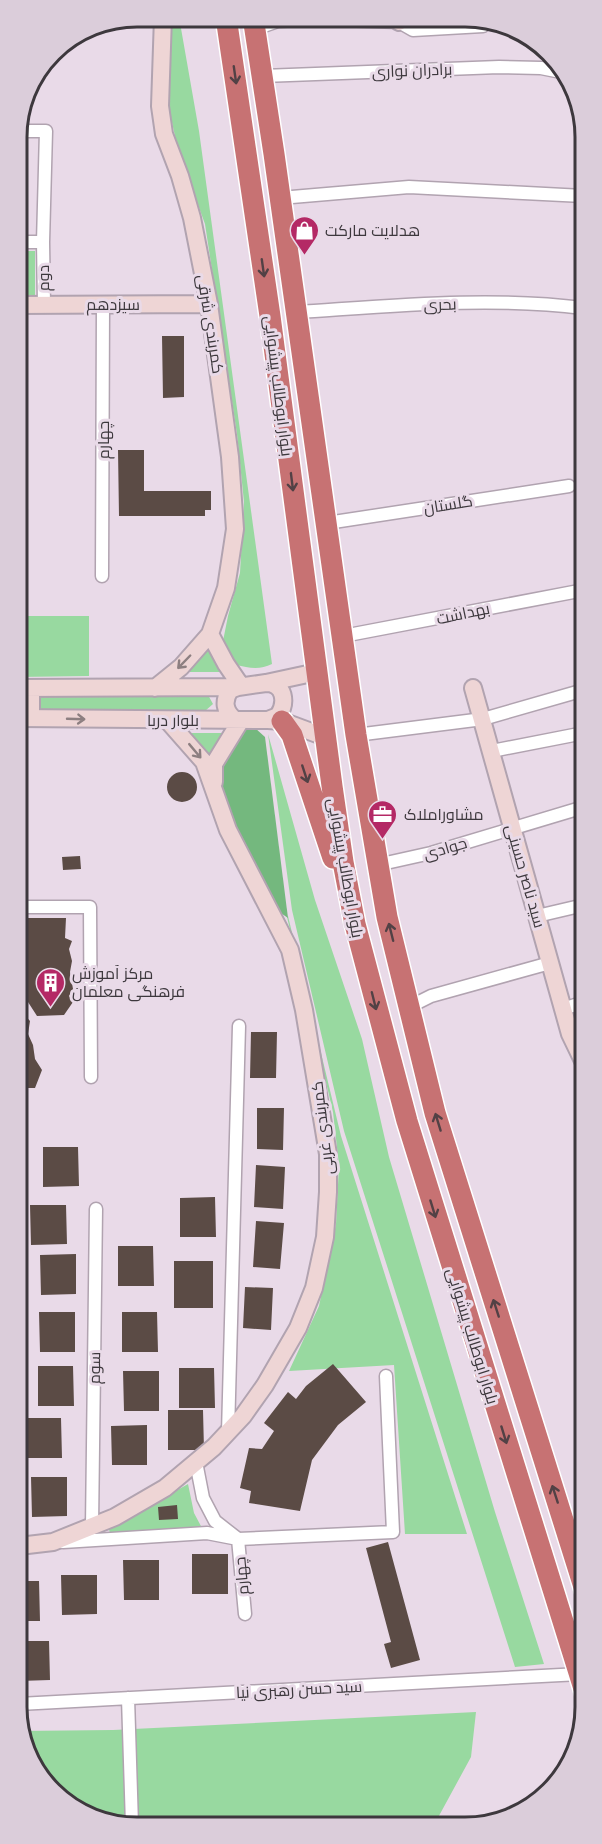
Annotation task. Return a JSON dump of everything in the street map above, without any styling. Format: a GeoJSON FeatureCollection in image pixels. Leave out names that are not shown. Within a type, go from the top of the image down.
{"type":"FeatureCollection","features":[{"type":"Feature","properties":{"kind":"highway","name":"بلوار ابوطالب پیشوایی"},"geometry":{"type":"LineString","coordinates":[[227,27],[270,316],[343,862],[357,932],[407,1121],[575,1661]]}},
{"type":"Feature","properties":{"kind":"highway","name":"بلوار ابوطالب پیشوایی"},"geometry":{"type":"LineString","coordinates":[[255,27],[356,735],[387,917],[435,1113],[575,1558]]}},
{"type":"Feature","properties":{"kind":"highway"},"geometry":{"type":"LineString","coordinates":[[270,316],[297,312]]}},
{"type":"Feature","properties":{"kind":"highway"},"geometry":{"type":"LineString","coordinates":[[275,721],[292,735],[357,932]]}},
{"type":"Feature","properties":{"kind":"street","name":"کمربندی شرقی"},"geometry":{"type":"LineString","coordinates":[[163,27],[160,106],[163,125],[192,218],[209,304],[230,457],[235,529],[226,588],[210,633]]}},
{"type":"Feature","properties":{"kind":"street"},"geometry":{"type":"LineString","coordinates":[[409,27],[413,30],[465,27]]}},
{"type":"Feature","properties":{"kind":"street","name":"برادران نواری"},"geometry":{"type":"LineString","coordinates":[[263,76],[499,67],[552,70]]}},
{"type":"Feature","properties":{"kind":"street"},"geometry":{"type":"LineString","coordinates":[[27,131],[46,131],[43,242]]}},
{"type":"Feature","properties":{"kind":"street"},"geometry":{"type":"LineString","coordinates":[[280,198],[409,187],[575,196]]}},
{"type":"Feature","properties":{"kind":"street","name":"دوم"},"geometry":{"type":"LineString","coordinates":[[27,242],[43,242],[44,304]]}},
{"type":"Feature","properties":{"kind":"street","name":"بحری"},"geometry":{"type":"LineString","coordinates":[[297,312],[386,306],[491,303],[575,308]]}},
{"type":"Feature","properties":{"kind":"street","name":"سیزدهم"},"geometry":{"type":"LineString","coordinates":[[27,304],[209,304]]}},
{"type":"Feature","properties":{"kind":"street","name":"چهارم"},"geometry":{"type":"LineString","coordinates":[[102,576],[103,304]]}},
{"type":"Feature","properties":{"kind":"street","name":"گلستان"},"geometry":{"type":"LineString","coordinates":[[327,523],[569,486]]}},
{"type":"Feature","properties":{"kind":"street","name":"بهداشت"},"geometry":{"type":"LineString","coordinates":[[343,636],[575,592]]}},
{"type":"Feature","properties":{"kind":"street"},"geometry":{"type":"LineString","coordinates":[[155,688],[181,667],[210,633],[240,687],[230,690],[226,699],[227,712],[238,720],[214,764],[214,789]]}},
{"type":"Feature","properties":{"kind":"street","name":"بلوار دریا"},"geometry":{"type":"LineString","coordinates":[[27,688],[240,687],[317,672]]}},
{"type":"Feature","properties":{"kind":"street"},"geometry":{"type":"LineString","coordinates":[[266,683],[277,686],[284,698],[284,704],[275,721]]}},
{"type":"Feature","properties":{"kind":"street","name":"سید ناصر حسینی"},"geometry":{"type":"LineString","coordinates":[[473,688],[570,1034],[575,1044]]}},
{"type":"Feature","properties":{"kind":"street"},"geometry":{"type":"LineString","coordinates":[[356,735],[483,718],[575,692]]}},
{"type":"Feature","properties":{"kind":"street","name":"بلوار دریا"},"geometry":{"type":"LineString","coordinates":[[27,718],[275,721],[326,737]]}},
{"type":"Feature","properties":{"kind":"street","name":"کمربندی غربی"},"geometry":{"type":"LineString","coordinates":[[27,1545],[53,1542],[115,1517],[165,1488],[228,1433],[266,1385],[298,1328],[314,1288],[325,1237],[328,1154],[304,1010],[290,950],[228,830],[204,762],[167,720]]}},
{"type":"Feature","properties":{"kind":"street"},"geometry":{"type":"LineString","coordinates":[[492,751],[575,735]]}},
{"type":"Feature","properties":{"kind":"street","name":"جوادی"},"geometry":{"type":"LineString","coordinates":[[377,865],[431,853],[575,810]]}},
{"type":"Feature","properties":{"kind":"street"},"geometry":{"type":"LineString","coordinates":[[27,907],[90,907],[91,1077]]}},
{"type":"Feature","properties":{"kind":"street"},"geometry":{"type":"LineString","coordinates":[[537,916],[575,907]]}},
{"type":"Feature","properties":{"kind":"street"},"geometry":{"type":"LineString","coordinates":[[409,1007],[431,996],[550,963]]}},
{"type":"Feature","properties":{"kind":"street"},"geometry":{"type":"LineString","coordinates":[[563,1009],[575,1005]]}},
{"type":"Feature","properties":{"kind":"street"},"geometry":{"type":"LineString","coordinates":[[228,1433],[239,1026]]}},
{"type":"Feature","properties":{"kind":"street","name":"سوم"},"geometry":{"type":"LineString","coordinates":[[92,1526],[96,1209]]}},
{"type":"Feature","properties":{"kind":"street"},"geometry":{"type":"LineString","coordinates":[[53,1542],[207,1533],[238,1539],[393,1532],[386,1376]]}},
{"type":"Feature","properties":{"kind":"street"},"geometry":{"type":"LineString","coordinates":[[196,1462],[203,1498],[215,1521],[238,1539]]}},
{"type":"Feature","properties":{"kind":"street","name":"چهارم"},"geometry":{"type":"LineString","coordinates":[[238,1539],[245,1614]]}},
{"type":"Feature","properties":{"kind":"street","name":"سید حسن رهبری نیا"},"geometry":{"type":"LineString","coordinates":[[27,1704],[128,1698],[575,1683]]}},
{"type":"Feature","properties":{"kind":"street"},"geometry":{"type":"LineString","coordinates":[[128,1698],[132,1817]]}},
{"type":"Feature","properties":{"kind":"green space"},"geometry":{"type":"Polygon","coordinates":[[[171,27],[181,27],[199,131],[272,664],[259,668],[236,665],[223,641],[240,573],[244,502],[237,434],[205,224],[178,150],[170,113],[171,27]]]}},
{"type":"Feature","properties":{"kind":"green space"},"geometry":{"type":"Polygon","coordinates":[[[27,251],[35,251],[35,304],[27,304],[27,251]]]}},
{"type":"Feature","properties":{"kind":"green space"},"geometry":{"type":"Polygon","coordinates":[[[27,616],[89,616],[89,676],[27,677],[27,616]]]}},
{"type":"Feature","properties":{"kind":"green space"},"geometry":{"type":"Polygon","coordinates":[[[208,648],[220,672],[188,672],[208,648]]]}},
{"type":"Feature","properties":{"kind":"green space"},"geometry":{"type":"Polygon","coordinates":[[[207,693],[213,704],[205,711],[37,712],[37,695],[207,693]]]}},
{"type":"Feature","properties":{"kind":"green space"},"geometry":{"type":"Polygon","coordinates":[[[242,728],[255,728],[265,737],[288,918],[275,909],[234,829],[221,790],[219,765],[242,728]]]}},
{"type":"Feature","properties":{"kind":"green space"},"geometry":{"type":"Polygon","coordinates":[[[188,733],[222,733],[209,758],[188,733]]]}},
{"type":"Feature","properties":{"kind":"green space"},"geometry":{"type":"Polygon","coordinates":[[[268,734],[315,900],[362,1039],[389,1157],[495,1512],[544,1664],[515,1667],[344,1131],[292,910],[268,734]]]}},
{"type":"Feature","properties":{"kind":"green space"},"geometry":{"type":"Polygon","coordinates":[[[288,916],[341,1136],[467,1534],[405,1534],[394,1365],[289,1371],[319,1306],[336,1224],[339,1165],[333,1112],[288,916]]]}},
{"type":"Feature","properties":{"kind":"green space"},"geometry":{"type":"Polygon","coordinates":[[[188,1484],[194,1513],[202,1528],[110,1534],[109,1529],[188,1484]]]}},
{"type":"Feature","properties":{"kind":"green space"},"geometry":{"type":"Polygon","coordinates":[[[476,1712],[471,1757],[438,1817],[129,1817],[115,1815],[95,1809],[59,1785],[42,1762],[30,1731],[113,1730],[476,1712]]]}},
{"type":"Feature","properties":{"kind":"building"},"geometry":{"type":"Polygon","coordinates":[[[162,336],[184,336],[184,397],[163,398],[162,336]]]}},
{"type":"Feature","properties":{"kind":"building"},"geometry":{"type":"Polygon","coordinates":[[[118,450],[144,450],[144,491],[211,491],[211,510],[205,510],[205,516],[119,516],[118,450]]]}},
{"type":"Feature","properties":{"kind":"building"},"geometry":{"type":"Polygon","coordinates":[[[182,772],[193,776],[197,787],[193,798],[182,802],[171,798],[167,787],[171,776],[182,772]]]}},
{"type":"Feature","properties":{"kind":"building"},"geometry":{"type":"Polygon","coordinates":[[[80,856],[81,869],[63,870],[62,857],[80,856]]]}},
{"type":"Feature","properties":{"kind":"building","name":"مرکز آموزش فرهنگی معلمان"},"geometry":{"type":"Polygon","coordinates":[[[27,918],[66,918],[65,938],[72,941],[69,949],[73,989],[69,996],[73,1002],[64,1015],[37,1016],[27,1002],[27,918]]]}},
{"type":"Feature","properties":{"kind":"building","name":"مرکز آموزش فرهنگی معلمان"},"geometry":{"type":"Polygon","coordinates":[[[27,1018],[30,1021],[28,1034],[33,1045],[35,1059],[42,1070],[35,1088],[27,1088],[27,1018]]]}},
{"type":"Feature","properties":{"kind":"building"},"geometry":{"type":"Polygon","coordinates":[[[251,1032],[277,1032],[276,1078],[250,1078],[251,1032]]]}},
{"type":"Feature","properties":{"kind":"building"},"geometry":{"type":"Polygon","coordinates":[[[257,1108],[284,1108],[283,1150],[257,1149],[257,1108]]]}},
{"type":"Feature","properties":{"kind":"building"},"geometry":{"type":"Polygon","coordinates":[[[43,1147],[78,1147],[79,1186],[43,1187],[43,1147]]]}},
{"type":"Feature","properties":{"kind":"building"},"geometry":{"type":"Polygon","coordinates":[[[256,1165],[285,1167],[283,1209],[254,1207],[256,1165]]]}},
{"type":"Feature","properties":{"kind":"building"},"geometry":{"type":"Polygon","coordinates":[[[215,1197],[216,1237],[180,1237],[180,1198],[215,1197]]]}},
{"type":"Feature","properties":{"kind":"building"},"geometry":{"type":"Polygon","coordinates":[[[30,1205],[66,1205],[67,1244],[31,1245],[30,1205]]]}},
{"type":"Feature","properties":{"kind":"building"},"geometry":{"type":"Polygon","coordinates":[[[256,1221],[284,1223],[280,1269],[253,1267],[256,1221]]]}},
{"type":"Feature","properties":{"kind":"building"},"geometry":{"type":"Polygon","coordinates":[[[118,1246],[153,1246],[154,1286],[118,1286],[118,1246]]]}},
{"type":"Feature","properties":{"kind":"building"},"geometry":{"type":"Polygon","coordinates":[[[76,1254],[76,1294],[41,1295],[40,1255],[76,1254]]]}},
{"type":"Feature","properties":{"kind":"building"},"geometry":{"type":"Polygon","coordinates":[[[174,1261],[213,1261],[213,1308],[174,1308],[174,1261]]]}},
{"type":"Feature","properties":{"kind":"building"},"geometry":{"type":"Polygon","coordinates":[[[245,1287],[273,1288],[271,1330],[243,1328],[245,1287]]]}},
{"type":"Feature","properties":{"kind":"building"},"geometry":{"type":"Polygon","coordinates":[[[39,1312],[75,1312],[75,1352],[40,1352],[39,1312]]]}},
{"type":"Feature","properties":{"kind":"building"},"geometry":{"type":"Polygon","coordinates":[[[122,1312],[157,1312],[158,1352],[122,1352],[122,1312]]]}},
{"type":"Feature","properties":{"kind":"building"},"geometry":{"type":"Polygon","coordinates":[[[333,1364],[366,1402],[338,1425],[312,1460],[300,1511],[249,1503],[251,1491],[240,1488],[249,1448],[262,1449],[274,1431],[264,1423],[288,1392],[296,1399],[306,1386],[333,1364]]]}},
{"type":"Feature","properties":{"kind":"building"},"geometry":{"type":"Polygon","coordinates":[[[38,1366],[73,1366],[74,1406],[38,1406],[38,1366]]]}},
{"type":"Feature","properties":{"kind":"building"},"geometry":{"type":"Polygon","coordinates":[[[179,1368],[214,1368],[215,1408],[179,1408],[179,1368]]]}},
{"type":"Feature","properties":{"kind":"building"},"geometry":{"type":"Polygon","coordinates":[[[123,1371],[159,1371],[159,1411],[124,1411],[123,1371]]]}},
{"type":"Feature","properties":{"kind":"building"},"geometry":{"type":"Polygon","coordinates":[[[168,1410],[203,1410],[204,1450],[168,1450],[168,1410]]]}},
{"type":"Feature","properties":{"kind":"building"},"geometry":{"type":"Polygon","coordinates":[[[27,1418],[61,1418],[62,1458],[27,1458],[27,1418]]]}},
{"type":"Feature","properties":{"kind":"building"},"geometry":{"type":"Polygon","coordinates":[[[147,1425],[147,1465],[112,1465],[111,1426],[147,1425]]]}},
{"type":"Feature","properties":{"kind":"building"},"geometry":{"type":"Polygon","coordinates":[[[31,1477],[67,1477],[67,1516],[32,1517],[31,1477]]]}},
{"type":"Feature","properties":{"kind":"building"},"geometry":{"type":"Polygon","coordinates":[[[177,1505],[178,1519],[159,1520],[158,1507],[177,1505]]]}},
{"type":"Feature","properties":{"kind":"building"},"geometry":{"type":"Polygon","coordinates":[[[388,1542],[420,1660],[391,1668],[384,1644],[391,1642],[366,1548],[388,1542]]]}},
{"type":"Feature","properties":{"kind":"building"},"geometry":{"type":"Polygon","coordinates":[[[192,1554],[228,1554],[228,1594],[192,1594],[192,1554]]]}},
{"type":"Feature","properties":{"kind":"building"},"geometry":{"type":"Polygon","coordinates":[[[123,1560],[159,1560],[159,1600],[124,1600],[123,1560]]]}},
{"type":"Feature","properties":{"kind":"building"},"geometry":{"type":"Polygon","coordinates":[[[61,1575],[97,1575],[97,1614],[62,1615],[61,1575]]]}},
{"type":"Feature","properties":{"kind":"building"},"geometry":{"type":"Polygon","coordinates":[[[27,1581],[39,1581],[40,1621],[27,1621],[27,1581]]]}},
{"type":"Feature","properties":{"kind":"building"},"geometry":{"type":"Polygon","coordinates":[[[27,1641],[49,1641],[50,1680],[27,1681],[27,1641]]]}},
{"type":"Feature","properties":{"kind":"place","name":"هدلایت مارکت"},"geometry":{"type":"Point","coordinates":[304,256]}},
{"type":"Feature","properties":{"kind":"place","name":"مشاوراملاک"},"geometry":{"type":"Point","coordinates":[383,840]}},
{"type":"Feature","properties":{"kind":"place","name":"مرکز آموزش فرهنگی معلمان"},"geometry":{"type":"Point","coordinates":[51,1008]}}]}
